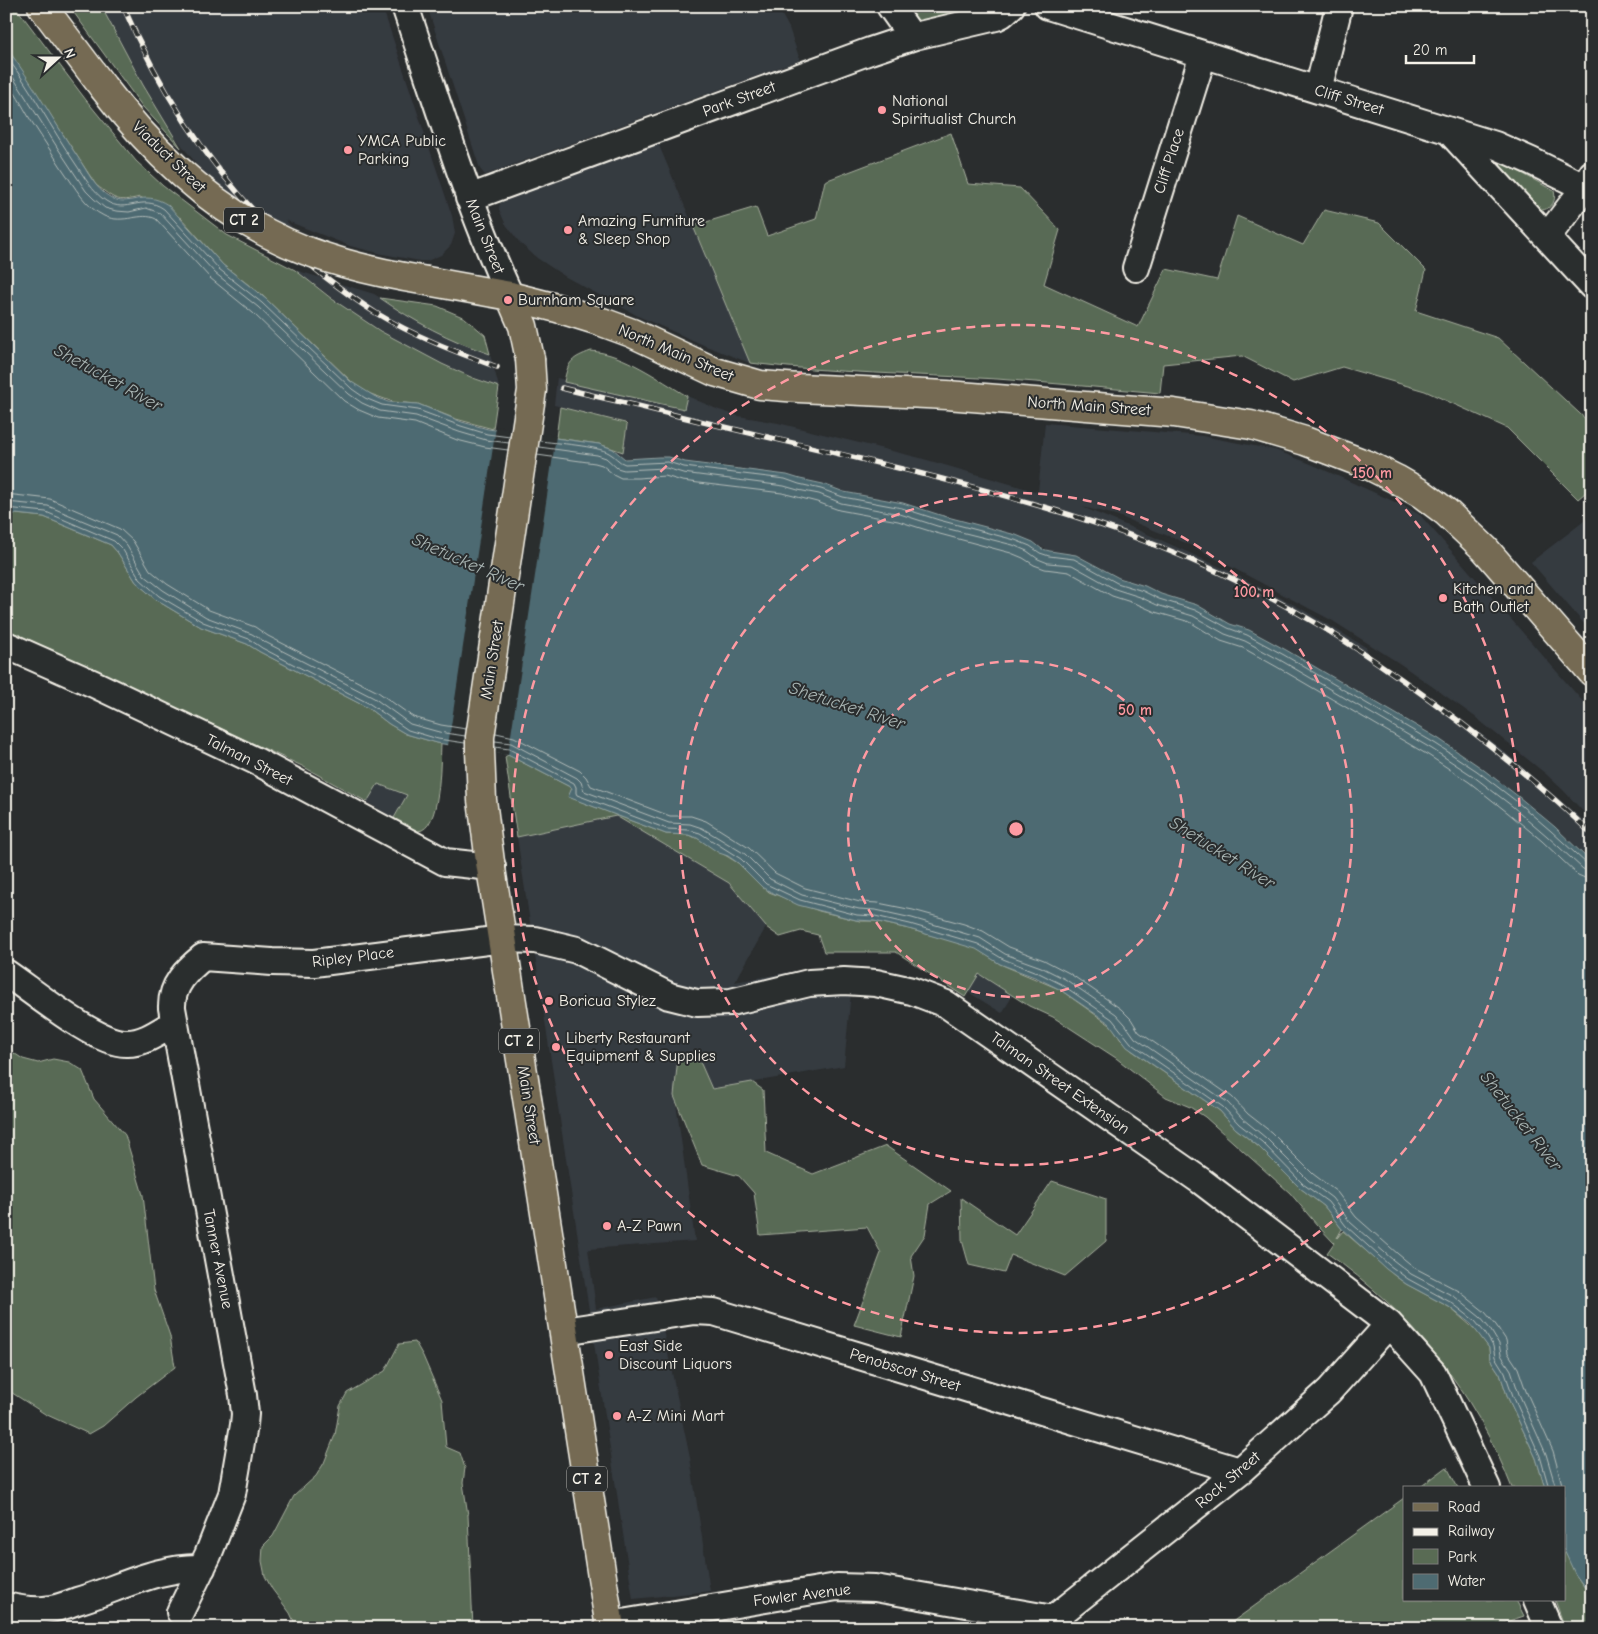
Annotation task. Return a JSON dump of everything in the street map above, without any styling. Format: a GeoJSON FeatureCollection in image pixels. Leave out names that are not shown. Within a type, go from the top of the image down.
{"type":"FeatureCollection","features":[{"type":"Feature","properties":{"kind":"main road","name":"Viaduct Street"},"geometry":{"type":"LineString","coordinates":[[42,6],[136,128],[175,168],[213,199],[251,224],[282,240],[374,272],[510,296]]}},
{"type":"Feature","properties":{"kind":"main road","name":"Main Street"},"geometry":{"type":"LineString","coordinates":[[510,296],[523,326],[530,358],[532,390],[482,727],[480,751],[482,800],[564,1331]]}},
{"type":"Feature","properties":{"kind":"main road","name":"North Main Street"},"geometry":{"type":"LineString","coordinates":[[510,296],[602,322],[632,333],[715,372],[760,385],[946,395],[1174,413],[1244,424],[1305,441],[1370,466],[1396,479],[1422,494],[1446,512],[1485,549],[1592,672]]}},
{"type":"Feature","properties":{"kind":"main road","name":"CT 2"},"geometry":{"type":"LineString","coordinates":[[564,1331],[610,1627]]}},
{"type":"Feature","properties":{"kind":"street","name":"Main Street"},"geometry":{"type":"LineString","coordinates":[[405,6],[469,198],[488,248],[510,296]]}},
{"type":"Feature","properties":{"kind":"street"},"geometry":{"type":"LineString","coordinates":[[890,6],[912,37]]}},
{"type":"Feature","properties":{"kind":"street","name":"Park Street"},"geometry":{"type":"LineString","coordinates":[[469,198],[870,51],[912,37],[996,17],[1011,6]]}},
{"type":"Feature","properties":{"kind":"street","name":"Cliff Street"},"geometry":{"type":"LineString","coordinates":[[1048,6],[1449,131],[1592,286]]}},
{"type":"Feature","properties":{"kind":"street"},"geometry":{"type":"LineString","coordinates":[[1318,90],[1339,6]]}},
{"type":"Feature","properties":{"kind":"street","name":"Cliff Place"},"geometry":{"type":"LineString","coordinates":[[1136,268],[1203,54]]}},
{"type":"Feature","properties":{"kind":"street"},"geometry":{"type":"LineString","coordinates":[[1449,131],[1513,152],[1589,184],[1547,237]]}},
{"type":"Feature","properties":{"kind":"street","name":"Talman Street"},"geometry":{"type":"LineString","coordinates":[[6,645],[94,684],[256,762],[445,862],[492,867]]}},
{"type":"Feature","properties":{"kind":"street","name":"Ripley Place"},"geometry":{"type":"LineString","coordinates":[[203,957],[272,962],[314,962],[503,939]]}},
{"type":"Feature","properties":{"kind":"street","name":"Talman Street Extension"},"geometry":{"type":"LineString","coordinates":[[503,939],[535,940],[577,950],[669,996],[697,1003],[731,1002],[809,983],[844,981],[876,984],[912,991],[946,1004],[1201,1181],[1389,1324],[1433,1373],[1486,1486]]}},
{"type":"Feature","properties":{"kind":"street","name":"Tanner Avenue"},"geometry":{"type":"LineString","coordinates":[[180,1612],[202,1568],[232,1494],[243,1434],[245,1405],[174,1023],[172,1000],[177,984],[188,970],[203,957]]}},
{"type":"Feature","properties":{"kind":"street"},"geometry":{"type":"LineString","coordinates":[[6,973],[78,1024],[107,1040],[117,1043],[133,1043],[154,1036],[174,1023]]}},
{"type":"Feature","properties":{"kind":"street","name":"Penobscot Street"},"geometry":{"type":"LineString","coordinates":[[564,1331],[694,1311],[714,1312],[1240,1472]]}},
{"type":"Feature","properties":{"kind":"street","name":"Rock Street"},"geometry":{"type":"LineString","coordinates":[[1053,1619],[1240,1472],[1329,1391],[1389,1324]]}},
{"type":"Feature","properties":{"kind":"street"},"geometry":{"type":"LineString","coordinates":[[6,1606],[47,1610],[169,1570],[202,1568]]}},
{"type":"Feature","properties":{"kind":"street","name":"Fowler Avenue"},"geometry":{"type":"LineString","coordinates":[[610,1627],[837,1587],[875,1588],[1053,1619]]}},
{"type":"Feature","properties":{"kind":"street"},"geometry":{"type":"LineString","coordinates":[[1538,1602],[1549,1628]]}},
{"type":"Feature","properties":{"kind":"shaded area"},"geometry":{"type":"Polygon","coordinates":[[[101,6],[382,6],[452,216],[455,233],[451,245],[441,255],[427,261],[383,254],[350,246],[285,220],[293,228],[256,212],[232,196],[198,166],[173,134],[143,85],[101,6]]]}},
{"type":"Feature","properties":{"kind":"shaded area"},"geometry":{"type":"Polygon","coordinates":[[[427,6],[777,6],[789,28],[800,60],[485,175],[480,169],[427,6]]]}},
{"type":"Feature","properties":{"kind":"shaded area"},"geometry":{"type":"Polygon","coordinates":[[[658,143],[750,363],[640,317],[566,277],[537,258],[520,243],[505,223],[499,209],[500,203],[658,143]]]}},
{"type":"Feature","properties":{"kind":"shaded area"},"geometry":{"type":"Polygon","coordinates":[[[295,270],[374,294],[428,327],[465,345],[490,354],[499,387],[452,369],[400,343],[351,312],[295,270]]]}},
{"type":"Feature","properties":{"kind":"shaded area"},"geometry":{"type":"Polygon","coordinates":[[[557,378],[684,409],[687,396],[738,416],[778,423],[920,458],[1038,492],[1045,423],[1202,436],[1275,450],[1311,464],[1406,507],[1420,515],[1592,712],[1592,821],[1546,774],[1474,716],[1399,663],[1333,621],[1186,543],[1116,515],[1082,507],[1227,570],[1300,608],[1367,648],[1366,653],[1500,748],[1592,828],[1592,862],[1555,827],[1519,797],[1439,739],[1286,650],[1249,630],[1230,624],[1197,605],[1119,578],[1076,555],[1050,551],[1016,535],[903,503],[844,492],[823,484],[727,466],[685,462],[669,457],[623,459],[613,449],[623,451],[628,423],[554,405],[557,378]]]}},
{"type":"Feature","properties":{"kind":"shaded area"},"geometry":{"type":"Polygon","coordinates":[[[1592,515],[1592,633],[1531,562],[1592,515]]]}},
{"type":"Feature","properties":{"kind":"shaded area"},"geometry":{"type":"Polygon","coordinates":[[[378,784],[408,795],[394,818],[367,802],[378,784]]]}},
{"type":"Feature","properties":{"kind":"shaded area"},"geometry":{"type":"Polygon","coordinates":[[[616,815],[729,883],[766,927],[735,982],[791,972],[853,970],[844,1066],[675,1096],[695,1241],[588,1249],[596,1309],[656,1297],[690,1458],[710,1591],[633,1599],[517,837],[616,815]]]}},
{"type":"Feature","properties":{"kind":"shaded area"},"geometry":{"type":"Polygon","coordinates":[[[978,974],[1013,995],[1002,1013],[968,992],[978,974]]]}},
{"type":"Feature","properties":{"kind":"green space"},"geometry":{"type":"Polygon","coordinates":[[[6,6],[15,6],[86,100],[136,161],[163,186],[227,235],[295,270],[332,299],[380,331],[442,364],[499,387],[493,429],[456,419],[418,404],[393,402],[368,393],[354,384],[263,296],[223,265],[181,218],[140,197],[121,200],[108,194],[96,185],[6,47],[6,6]]]}},
{"type":"Feature","properties":{"kind":"green space"},"geometry":{"type":"Polygon","coordinates":[[[69,6],[101,6],[143,85],[181,148],[142,106],[69,6]]]}},
{"type":"Feature","properties":{"kind":"green space"},"geometry":{"type":"Polygon","coordinates":[[[899,6],[970,6],[966,12],[915,22],[899,6]]]}},
{"type":"Feature","properties":{"kind":"green space"},"geometry":{"type":"Polygon","coordinates":[[[951,133],[968,184],[1020,188],[1060,230],[1044,284],[1138,327],[1166,269],[1217,280],[1237,216],[1303,245],[1324,210],[1379,223],[1426,270],[1416,311],[1498,338],[1592,425],[1592,487],[1578,499],[1507,428],[1425,391],[1342,367],[1293,382],[1242,356],[1163,364],[1160,393],[997,379],[843,371],[750,363],[693,226],[756,207],[767,236],[816,219],[825,181],[951,133]]]}},
{"type":"Feature","properties":{"kind":"green space"},"geometry":{"type":"Polygon","coordinates":[[[1500,161],[1554,191],[1555,195],[1552,205],[1546,209],[1538,210],[1496,164],[1500,161]]]}},
{"type":"Feature","properties":{"kind":"green space"},"geometry":{"type":"Polygon","coordinates":[[[380,298],[437,306],[465,318],[485,335],[490,354],[433,330],[380,298]]]}},
{"type":"Feature","properties":{"kind":"green space"},"geometry":{"type":"Polygon","coordinates":[[[591,351],[604,353],[629,362],[687,396],[684,409],[564,382],[567,369],[572,361],[591,351]]]}},
{"type":"Feature","properties":{"kind":"green space"},"geometry":{"type":"Polygon","coordinates":[[[560,407],[625,423],[627,425],[623,452],[599,444],[556,438],[560,407]]]}},
{"type":"Feature","properties":{"kind":"green space"},"geometry":{"type":"Polygon","coordinates":[[[6,513],[44,517],[111,545],[136,582],[156,600],[201,627],[247,644],[368,708],[406,734],[441,744],[438,794],[431,820],[426,828],[418,831],[411,830],[394,818],[407,795],[378,784],[367,802],[302,766],[6,629],[6,513]]]}},
{"type":"Feature","properties":{"kind":"green space"},"geometry":{"type":"Polygon","coordinates":[[[508,755],[572,788],[569,797],[666,834],[688,835],[697,838],[738,863],[769,892],[819,911],[860,921],[874,921],[909,929],[976,948],[1000,964],[1059,989],[1113,1027],[1120,1039],[1131,1050],[1220,1111],[1235,1128],[1264,1151],[1300,1188],[1324,1206],[1342,1229],[1337,1238],[1343,1231],[1395,1276],[1449,1307],[1477,1331],[1489,1348],[1490,1359],[1500,1374],[1508,1398],[1536,1458],[1544,1486],[1511,1486],[1497,1453],[1479,1419],[1459,1387],[1413,1328],[1358,1276],[1327,1253],[1334,1243],[1290,1193],[1205,1117],[1190,1107],[1166,1097],[1116,1058],[1053,1017],[1029,1006],[979,974],[965,997],[896,952],[824,952],[818,935],[801,931],[780,937],[766,927],[729,883],[616,816],[517,837],[505,757],[508,755]]]}},
{"type":"Feature","properties":{"kind":"green space"},"geometry":{"type":"Polygon","coordinates":[[[6,1048],[23,1059],[38,1063],[53,1059],[69,1062],[82,1070],[94,1099],[125,1135],[143,1195],[154,1290],[170,1336],[175,1367],[136,1397],[103,1426],[89,1434],[45,1414],[6,1389],[6,1048]]]}},
{"type":"Feature","properties":{"kind":"green space"},"geometry":{"type":"Polygon","coordinates":[[[688,1053],[701,1064],[712,1089],[752,1082],[763,1090],[766,1153],[813,1174],[886,1146],[951,1191],[930,1204],[925,1235],[911,1256],[914,1276],[901,1337],[854,1325],[881,1253],[867,1227],[760,1235],[754,1193],[739,1176],[702,1165],[674,1096],[678,1057],[688,1053]]]}},
{"type":"Feature","properties":{"kind":"green space"},"geometry":{"type":"Polygon","coordinates":[[[1052,1181],[1106,1199],[1106,1241],[1065,1276],[1011,1255],[1004,1273],[969,1265],[962,1240],[961,1198],[1015,1235],[1052,1181]]]}},
{"type":"Feature","properties":{"kind":"green space"},"geometry":{"type":"Polygon","coordinates":[[[415,1342],[442,1400],[446,1447],[460,1453],[465,1468],[463,1483],[468,1515],[473,1628],[297,1628],[290,1613],[265,1576],[262,1561],[263,1546],[273,1536],[294,1496],[316,1476],[324,1463],[335,1435],[340,1406],[347,1393],[385,1371],[399,1344],[415,1342]]]}},
{"type":"Feature","properties":{"kind":"green space"},"geometry":{"type":"Polygon","coordinates":[[[1447,1467],[1457,1486],[1422,1486],[1447,1467]]]}},
{"type":"Feature","properties":{"kind":"green space"},"geometry":{"type":"Polygon","coordinates":[[[1403,1499],[1403,1602],[1517,1602],[1524,1616],[1488,1628],[1224,1628],[1403,1499]]]}},
{"type":"Feature","properties":{"kind":"green space"},"geometry":{"type":"Polygon","coordinates":[[[1566,1552],[1579,1580],[1592,1597],[1592,1628],[1565,1628],[1556,1602],[1566,1602],[1566,1552]]]}},
{"type":"Feature","properties":{"kind":"green space"},"geometry":{"type":"Polygon","coordinates":[[[6,1617],[31,1628],[6,1628],[6,1617]]]}},
{"type":"Feature","properties":{"kind":"water","name":"Shetucket River"},"geometry":{"type":"Polygon","coordinates":[[[6,47],[100,190],[117,200],[151,198],[168,205],[223,265],[266,299],[350,381],[374,396],[388,402],[418,404],[462,422],[488,429],[599,444],[613,449],[625,459],[669,457],[685,462],[787,475],[823,484],[844,492],[903,503],[1016,535],[1033,542],[1042,549],[1076,555],[1119,578],[1197,605],[1230,624],[1249,630],[1439,739],[1480,767],[1555,827],[1592,862],[1592,1597],[1575,1574],[1566,1554],[1566,1486],[1544,1486],[1536,1458],[1508,1398],[1500,1374],[1490,1359],[1489,1348],[1471,1324],[1449,1307],[1406,1284],[1386,1269],[1342,1229],[1324,1206],[1300,1188],[1258,1146],[1235,1128],[1220,1111],[1127,1047],[1109,1023],[1059,989],[1037,978],[1000,964],[976,949],[909,929],[874,921],[856,920],[798,905],[763,888],[738,863],[697,838],[688,835],[666,834],[568,797],[572,788],[506,754],[437,743],[406,734],[368,708],[247,644],[201,627],[156,600],[136,582],[111,545],[44,517],[6,513],[6,47]]]}},
{"type":"Feature","properties":{"kind":"pier"},"geometry":{"type":"Polygon","coordinates":[[[496,427],[556,436],[508,755],[448,746],[496,427]]]}},
{"type":"Feature","properties":{"kind":"railway"},"geometry":{"type":"LineString","coordinates":[[123,6],[161,82],[207,154],[261,219],[291,248],[324,276],[376,313],[420,336],[497,367]]}},
{"type":"Feature","properties":{"kind":"railway"},"geometry":{"type":"LineString","coordinates":[[562,388],[886,465],[982,490],[1105,526],[1215,570],[1319,625],[1371,658],[1499,753],[1592,834]]}},
{"type":"Feature","properties":{"kind":"place","name":"National Spiritualist Church"},"geometry":{"type":"Point","coordinates":[882,110]}},
{"type":"Feature","properties":{"kind":"place","name":"YMCA Public Parking"},"geometry":{"type":"Point","coordinates":[348,150]}},
{"type":"Feature","properties":{"kind":"place","name":"Amazing Furniture & Sleep Shop"},"geometry":{"type":"Point","coordinates":[568,230]}},
{"type":"Feature","properties":{"kind":"place","name":"Burnham Square"},"geometry":{"type":"Point","coordinates":[508,300]}},
{"type":"Feature","properties":{"kind":"place","name":"Kitchen and Bath Outlet"},"geometry":{"type":"Point","coordinates":[1443,598]}},
{"type":"Feature","properties":{"kind":"place","name":"Boricua Stylez"},"geometry":{"type":"Point","coordinates":[549,1001]}},
{"type":"Feature","properties":{"kind":"place","name":"Liberty Restaurant Equipment & Supplies"},"geometry":{"type":"Point","coordinates":[556,1047]}},
{"type":"Feature","properties":{"kind":"place","name":"A-Z Pawn"},"geometry":{"type":"Point","coordinates":[607,1226]}},
{"type":"Feature","properties":{"kind":"place","name":"East Side Discount Liquors"},"geometry":{"type":"Point","coordinates":[609,1355]}},
{"type":"Feature","properties":{"kind":"place","name":"A-Z Mini Mart"},"geometry":{"type":"Point","coordinates":[617,1416]}}]}
